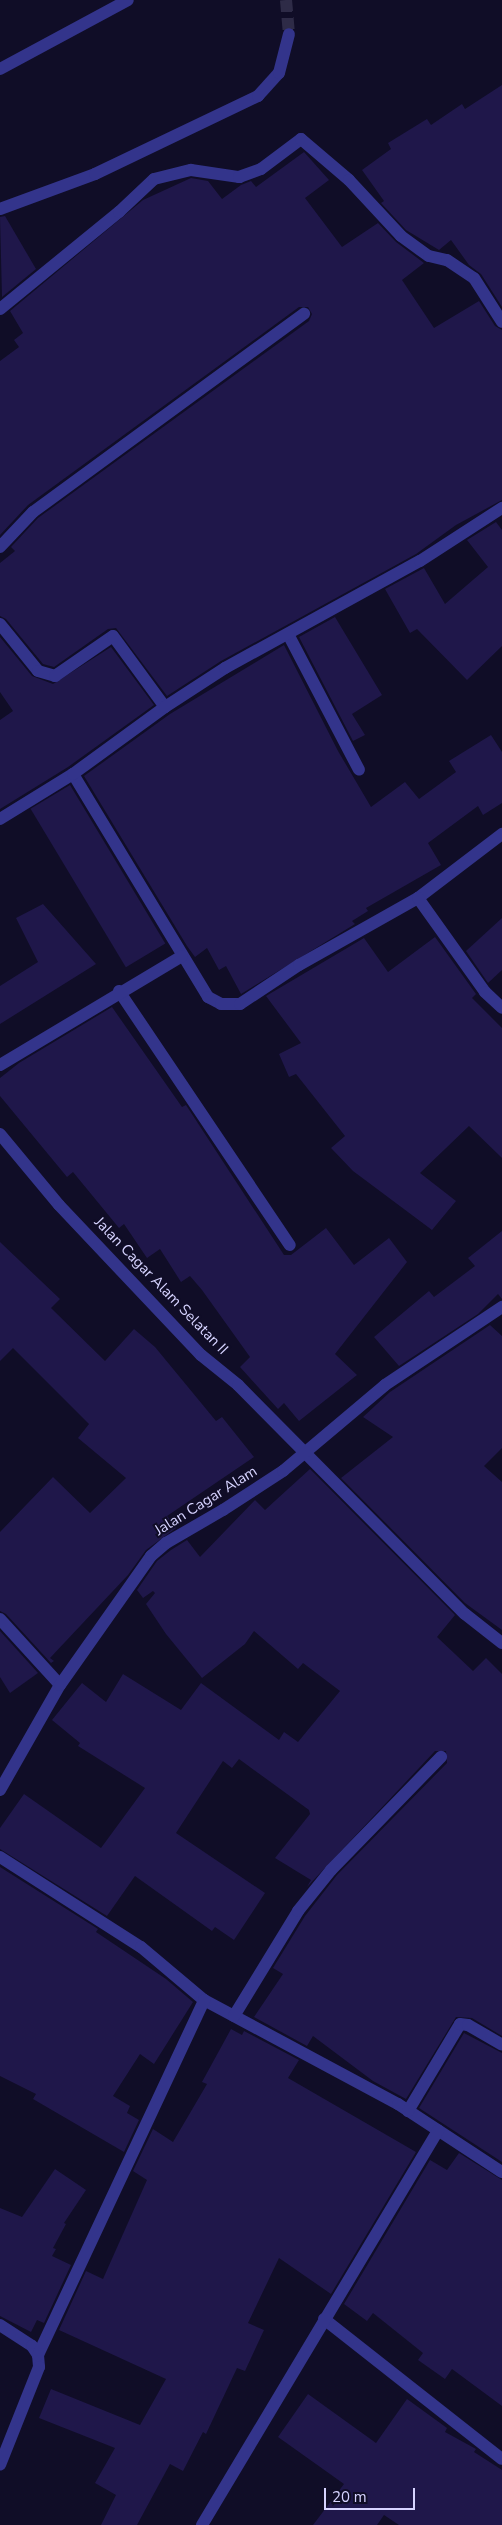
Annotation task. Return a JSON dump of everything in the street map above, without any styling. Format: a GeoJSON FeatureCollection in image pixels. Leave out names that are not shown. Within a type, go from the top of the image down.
{"type":"FeatureCollection","features":[{"type":"Feature","properties":{"kind":"street"},"geometry":{"type":"LineString","coordinates":[[0,69],[128,0]]}},
{"type":"Feature","properties":{"kind":"street"},"geometry":{"type":"LineString","coordinates":[[0,210],[95,174],[258,96],[279,73],[289,34]]}},
{"type":"Feature","properties":{"kind":"street"},"geometry":{"type":"LineString","coordinates":[[0,309],[119,212],[154,179],[191,170],[239,177],[261,169],[301,139],[349,180],[401,236],[429,256],[447,260],[474,278],[502,322]]}},
{"type":"Feature","properties":{"kind":"street"},"geometry":{"type":"LineString","coordinates":[[0,547],[33,512],[304,314]]}},
{"type":"Feature","properties":{"kind":"street"},"geometry":{"type":"LineString","coordinates":[[0,819],[73,774],[165,707],[225,668],[420,561],[502,508]]}},
{"type":"Feature","properties":{"kind":"street"},"geometry":{"type":"LineString","coordinates":[[0,624],[38,670],[55,676],[114,636],[165,707]]}},
{"type":"Feature","properties":{"kind":"street"},"geometry":{"type":"LineString","coordinates":[[288,634],[359,770]]}},
{"type":"Feature","properties":{"kind":"street"},"geometry":{"type":"LineString","coordinates":[[73,774],[208,998],[221,1004],[240,1004],[299,965],[418,898],[502,834]]}},
{"type":"Feature","properties":{"kind":"street"},"geometry":{"type":"LineString","coordinates":[[418,898],[485,992],[502,1008]]}},
{"type":"Feature","properties":{"kind":"street"},"geometry":{"type":"LineString","coordinates":[[0,1066],[100,1007],[119,992],[182,956]]}},
{"type":"Feature","properties":{"kind":"street"},"geometry":{"type":"LineString","coordinates":[[119,992],[290,1245]]}},
{"type":"Feature","properties":{"kind":"street","name":"Jalan Cagar Alam Selatan II"},"geometry":{"type":"LineString","coordinates":[[0,1134],[59,1205],[201,1355],[238,1385],[465,1614],[502,1643]]}},
{"type":"Feature","properties":{"kind":"street","name":"Jalan Cagar Alam"},"geometry":{"type":"LineString","coordinates":[[0,1790],[60,1685],[151,1556],[166,1542],[255,1491],[305,1454],[385,1385],[502,1307]]}},
{"type":"Feature","properties":{"kind":"street"},"geometry":{"type":"LineString","coordinates":[[0,1619],[60,1685]]}},
{"type":"Feature","properties":{"kind":"street"},"geometry":{"type":"LineString","coordinates":[[234,2016],[298,1911],[331,1870],[440,1757]]}},
{"type":"Feature","properties":{"kind":"street"},"geometry":{"type":"LineString","coordinates":[[0,1857],[141,1947],[204,2000],[408,2111],[502,2172]]}},
{"type":"Feature","properties":{"kind":"street"},"geometry":{"type":"LineString","coordinates":[[0,2464],[38,2377],[38,2355],[204,2000]]}},
{"type":"Feature","properties":{"kind":"street"},"geometry":{"type":"LineString","coordinates":[[408,2111],[460,2024],[468,2025],[502,2045]]}},
{"type":"Feature","properties":{"kind":"street"},"geometry":{"type":"LineString","coordinates":[[202,2525],[438,2130]]}},
{"type":"Feature","properties":{"kind":"street"},"geometry":{"type":"LineString","coordinates":[[324,2319],[502,2459]]}},
{"type":"Feature","properties":{"kind":"street"},"geometry":{"type":"LineString","coordinates":[[0,2325],[23,2338],[38,2355]]}},
{"type":"Feature","properties":{"kind":"building"},"geometry":{"type":"Polygon","coordinates":[[[502,85],[502,307],[481,274],[469,265],[451,240],[439,250],[406,230],[381,203],[384,201],[362,170],[391,149],[388,143],[427,119],[431,125],[462,104],[465,109],[502,85]]]}},
{"type":"Feature","properties":{"kind":"building"},"geometry":{"type":"Polygon","coordinates":[[[304,152],[329,180],[305,198],[342,247],[378,223],[396,242],[424,263],[402,280],[434,328],[479,301],[495,326],[502,330],[502,500],[456,525],[416,554],[221,661],[167,696],[116,628],[108,629],[54,667],[43,664],[6,619],[0,616],[0,563],[15,551],[11,547],[38,518],[309,321],[312,314],[308,307],[299,307],[28,505],[0,535],[0,361],[19,347],[14,340],[23,333],[10,311],[143,200],[191,178],[208,181],[222,199],[241,185],[251,181],[256,187],[304,152]]]}},
{"type":"Feature","properties":{"kind":"building"},"geometry":{"type":"Polygon","coordinates":[[[5,216],[36,269],[2,297],[0,217],[5,216]]]}},
{"type":"Feature","properties":{"kind":"building"},"geometry":{"type":"Polygon","coordinates":[[[496,522],[502,530],[502,646],[467,680],[417,629],[410,633],[385,589],[424,568],[445,604],[488,567],[467,540],[496,522]]]}},
{"type":"Feature","properties":{"kind":"building"},"geometry":{"type":"Polygon","coordinates":[[[335,617],[382,695],[352,714],[365,735],[353,741],[299,637],[335,617]]]}},
{"type":"Feature","properties":{"kind":"building"},"geometry":{"type":"Polygon","coordinates":[[[0,637],[32,676],[53,684],[111,647],[154,705],[68,767],[0,809],[0,720],[13,711],[0,692],[0,637]]]}},
{"type":"Feature","properties":{"kind":"building"},"geometry":{"type":"Polygon","coordinates":[[[284,645],[338,751],[371,807],[405,782],[419,799],[456,772],[449,761],[491,735],[502,752],[502,803],[483,815],[478,806],[428,843],[441,865],[366,908],[368,911],[352,921],[355,924],[241,994],[226,966],[219,970],[207,948],[195,957],[187,946],[84,776],[170,714],[284,645]]]}},
{"type":"Feature","properties":{"kind":"building"},"geometry":{"type":"Polygon","coordinates":[[[70,785],[165,944],[126,967],[31,809],[70,785]]]}},
{"type":"Feature","properties":{"kind":"building"},"geometry":{"type":"Polygon","coordinates":[[[43,904],[96,964],[0,1024],[0,986],[38,962],[16,918],[43,904]]]}},
{"type":"Feature","properties":{"kind":"building"},"geometry":{"type":"Polygon","coordinates":[[[502,918],[502,970],[488,983],[466,951],[502,918]]]}},
{"type":"Feature","properties":{"kind":"building"},"geometry":{"type":"Polygon","coordinates":[[[435,937],[476,994],[472,998],[502,1028],[502,1158],[469,1126],[420,1173],[456,1201],[432,1230],[353,1171],[331,1148],[345,1136],[296,1074],[289,1077],[279,1054],[301,1043],[266,996],[364,938],[388,972],[435,937]]]}},
{"type":"Feature","properties":{"kind":"building"},"geometry":{"type":"Polygon","coordinates":[[[112,1007],[182,1107],[186,1105],[284,1255],[291,1255],[326,1228],[354,1265],[389,1238],[407,1262],[335,1354],[357,1375],[299,1421],[284,1403],[278,1409],[240,1367],[250,1357],[190,1276],[181,1282],[160,1249],[147,1258],[124,1224],[119,1228],[73,1172],[67,1177],[0,1096],[0,1078],[19,1063],[112,1007]]]}},
{"type":"Feature","properties":{"kind":"building"},"geometry":{"type":"Polygon","coordinates":[[[502,1231],[502,1299],[498,1294],[478,1314],[399,1366],[374,1337],[429,1291],[434,1297],[475,1266],[468,1258],[502,1231]]]}},
{"type":"Feature","properties":{"kind":"building"},"geometry":{"type":"Polygon","coordinates":[[[0,1242],[60,1299],[51,1308],[105,1361],[134,1329],[155,1347],[216,1421],[222,1417],[254,1457],[167,1516],[176,1528],[146,1550],[128,1575],[50,1658],[54,1661],[51,1663],[6,1614],[0,1611],[0,1532],[53,1477],[90,1513],[126,1478],[78,1438],[89,1424],[13,1348],[0,1361],[0,1242]]]}},
{"type":"Feature","properties":{"kind":"building"},"geometry":{"type":"Polygon","coordinates":[[[490,1325],[502,1336],[502,1448],[484,1466],[502,1482],[502,1630],[465,1603],[341,1478],[393,1437],[363,1417],[390,1392],[490,1325]]]}},
{"type":"Feature","properties":{"kind":"building"},"geometry":{"type":"Polygon","coordinates":[[[310,1469],[455,1615],[437,1637],[473,1671],[486,1658],[502,1674],[502,2036],[472,2018],[456,2017],[406,2099],[373,2081],[313,2036],[307,2046],[254,2017],[283,1974],[273,1968],[305,1916],[337,1875],[447,1763],[446,1751],[435,1751],[307,1887],[311,1880],[275,1858],[310,1814],[309,1810],[239,1759],[232,1768],[223,1761],[176,1833],[265,1893],[234,1940],[215,1927],[212,1931],[135,1876],[107,1916],[0,1849],[0,1828],[24,1794],[101,1848],[145,1788],[78,1746],[80,1743],[52,1720],[82,1683],[106,1702],[123,1674],[181,1710],[201,1683],[279,1740],[284,1732],[298,1742],[340,1691],[303,1663],[298,1669],[254,1631],[245,1644],[202,1678],[166,1634],[146,1604],[155,1593],[153,1591],[143,1598],[137,1590],[157,1561],[171,1550],[187,1540],[200,1557],[255,1500],[265,1510],[310,1469]]]}},
{"type":"Feature","properties":{"kind":"building"},"geometry":{"type":"Polygon","coordinates":[[[0,1631],[38,1673],[10,1693],[0,1677],[0,1631]]]}},
{"type":"Feature","properties":{"kind":"building"},"geometry":{"type":"Polygon","coordinates":[[[0,1867],[98,1929],[96,1932],[166,1979],[193,2002],[154,2064],[140,2054],[113,2096],[130,2106],[127,2113],[139,2120],[124,2152],[33,2099],[36,2094],[0,2076],[0,1867]]]}},
{"type":"Feature","properties":{"kind":"building"},"geometry":{"type":"Polygon","coordinates":[[[231,2029],[242,2035],[244,2031],[299,2060],[288,2078],[416,2152],[331,2294],[279,2258],[248,2323],[264,2330],[245,2371],[237,2368],[206,2434],[203,2432],[183,2471],[170,2464],[137,2525],[101,2525],[116,2495],[95,2483],[115,2448],[39,2418],[51,2389],[140,2425],[166,2379],[59,2330],[86,2271],[103,2279],[147,2180],[133,2171],[153,2129],[173,2142],[207,2084],[202,2082],[231,2029]]]}},
{"type":"Feature","properties":{"kind":"building"},"geometry":{"type":"Polygon","coordinates":[[[464,2033],[502,2053],[502,2162],[419,2108],[464,2033]]]}},
{"type":"Feature","properties":{"kind":"building"},"geometry":{"type":"Polygon","coordinates":[[[459,2153],[502,2180],[502,2406],[452,2369],[445,2379],[418,2360],[423,2353],[373,2313],[367,2321],[344,2304],[430,2160],[447,2170],[459,2153]]]}},
{"type":"Feature","properties":{"kind":"building"},"geometry":{"type":"Polygon","coordinates":[[[55,2169],[86,2190],[64,2223],[66,2224],[53,2248],[56,2249],[52,2256],[71,2265],[44,2323],[37,2320],[31,2332],[0,2316],[0,2208],[22,2217],[55,2169]]]}},
{"type":"Feature","properties":{"kind":"building"},"geometry":{"type":"Polygon","coordinates":[[[308,2394],[376,2443],[407,2399],[447,2428],[445,2432],[476,2449],[474,2452],[502,2470],[502,2525],[399,2525],[384,2515],[377,2525],[313,2525],[344,2484],[278,2437],[308,2394]]]}},
{"type":"Feature","properties":{"kind":"tunnel"},"geometry":{"type":"LineString","coordinates":[[286,0],[289,34]]}}]}
